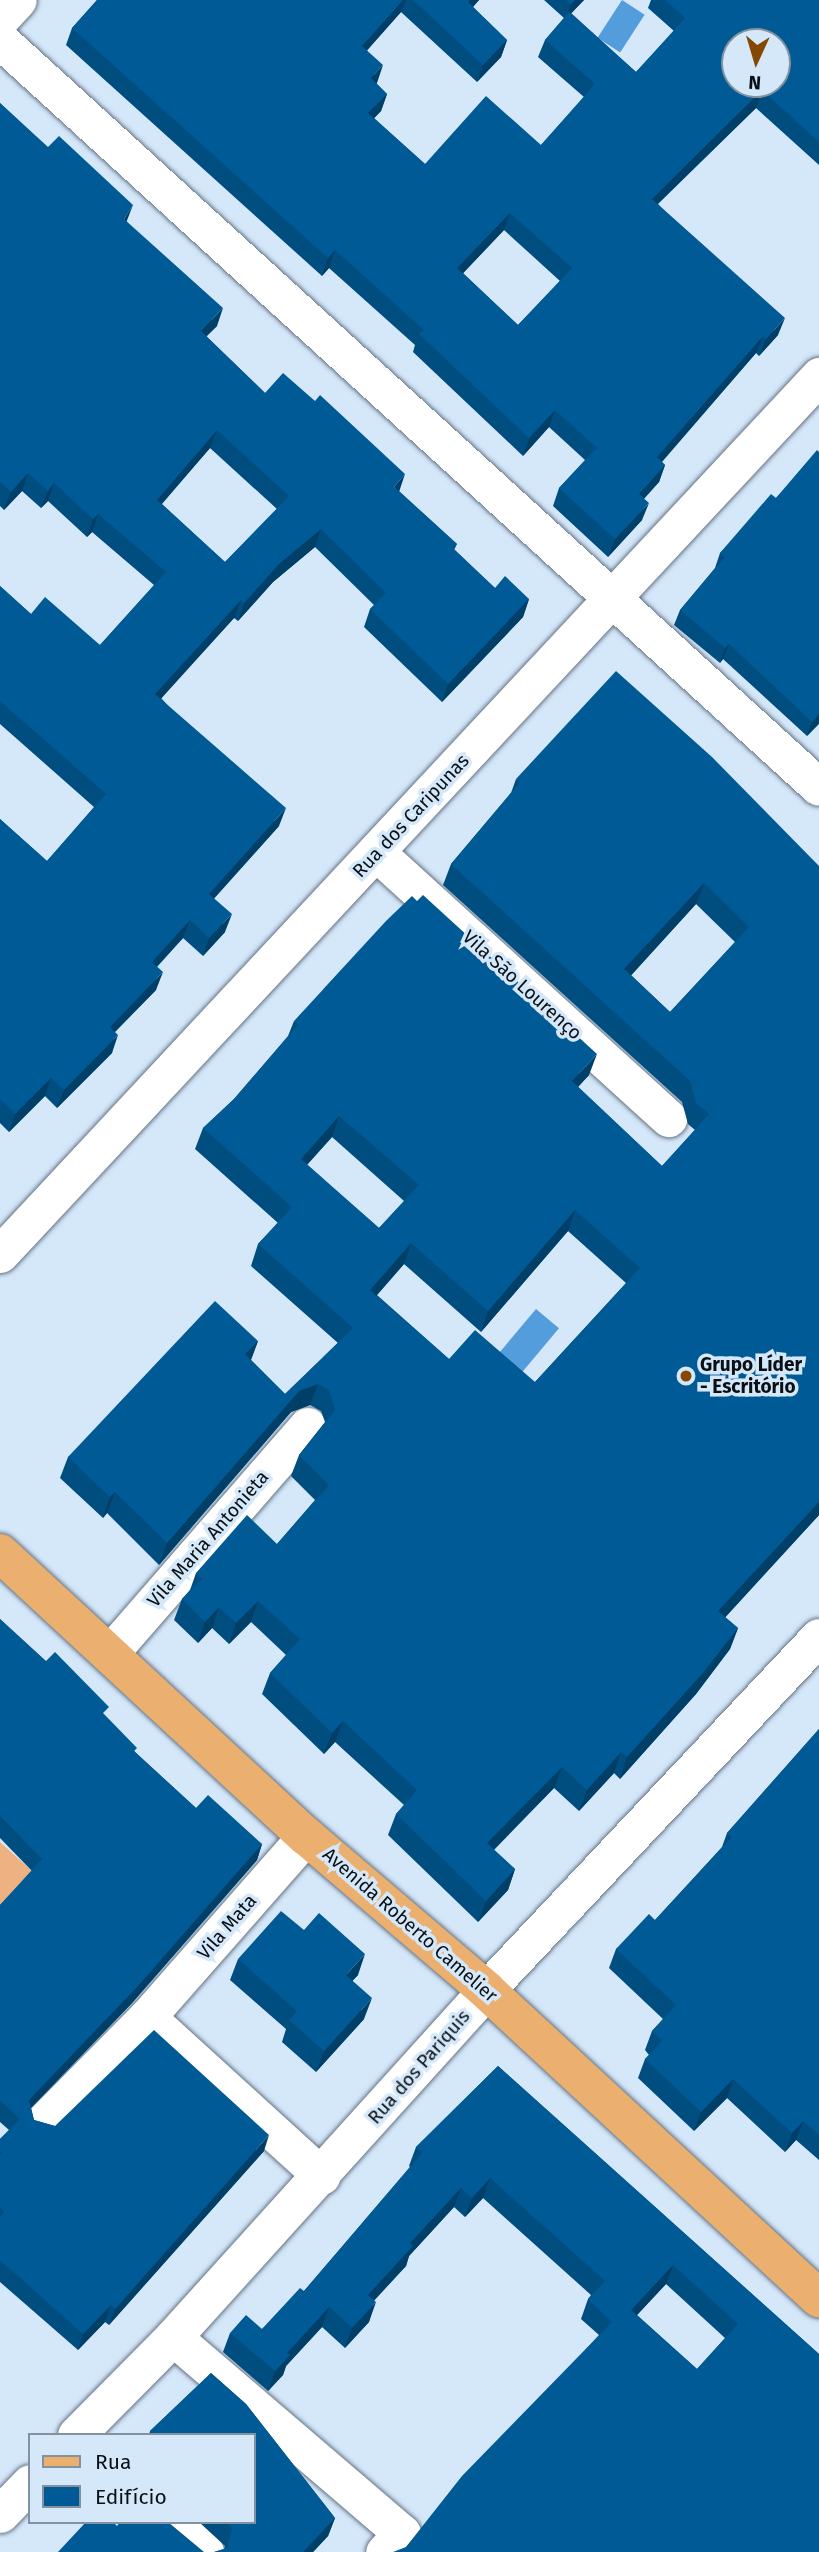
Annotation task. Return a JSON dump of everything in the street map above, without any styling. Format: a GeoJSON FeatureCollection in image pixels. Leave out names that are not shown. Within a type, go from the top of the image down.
{"type":"FeatureCollection","features":[{"type":"Feature","properties":{"kind":"main road","name":"Avenida Roberto Camelier"},"geometry":{"type":"LineString","coordinates":[[0,1553],[306,1836],[486,1990],[819,2298]]}},
{"type":"Feature","properties":{"kind":"street"},"geometry":{"type":"LineString","coordinates":[[0,19],[18,0]]}},
{"type":"Feature","properties":{"kind":"street"},"geometry":{"type":"LineString","coordinates":[[0,40],[819,787]]}},
{"type":"Feature","properties":{"kind":"street","name":"Rua dos Caripunas"},"geometry":{"type":"LineString","coordinates":[[0,1254],[377,853],[819,376]]}},
{"type":"Feature","properties":{"kind":"street","name":"Vila São Lourenço"},"geometry":{"type":"LineString","coordinates":[[377,853],[668,1118]]}},
{"type":"Feature","properties":{"kind":"street","name":"Vila Maria Antonieta"},"geometry":{"type":"LineString","coordinates":[[110,1653],[307,1426]]}},
{"type":"Feature","properties":{"kind":"street","name":"Rua dos Pariquis"},"geometry":{"type":"LineString","coordinates":[[78,2433],[173,2337],[323,2176],[486,1990],[819,1637]]}},
{"type":"Feature","properties":{"kind":"street","name":"Vila Mata"},"geometry":{"type":"LineString","coordinates":[[43,2122],[147,2017],[306,1836]]}},
{"type":"Feature","properties":{"kind":"street"},"geometry":{"type":"LineString","coordinates":[[147,2017],[323,2176]]}},
{"type":"Feature","properties":{"kind":"street"},"geometry":{"type":"LineString","coordinates":[[173,2337],[402,2533],[384,2552]]}},
{"type":"Feature","properties":{"kind":"street"},"geometry":{"type":"LineString","coordinates":[[0,2514],[28,2485]]}},
{"type":"Feature","properties":{"kind":"street"},"geometry":{"type":"LineString","coordinates":[[174,2524],[205,2552]]}},
{"type":"Feature","properties":{"kind":"shaded area"},"geometry":{"type":"Polygon","coordinates":[[[0,1842],[32,1871],[0,1905],[0,1842]]]}},
{"type":"Feature","properties":{"kind":"water"},"geometry":{"type":"Polygon","coordinates":[[[622,0],[645,15],[620,52],[597,38],[622,0]]]}},
{"type":"Feature","properties":{"kind":"water"},"geometry":{"type":"Polygon","coordinates":[[[536,1309],[559,1328],[521,1373],[498,1354],[536,1309]]]}},
{"type":"Feature","properties":{"kind":"building"},"geometry":{"type":"Polygon","coordinates":[[[97,0],[403,0],[362,46],[383,65],[371,78],[387,94],[368,113],[425,164],[486,96],[541,145],[595,84],[545,40],[569,12],[636,72],[685,18],[665,0],[819,0],[819,142],[771,98],[791,98],[791,28],[721,28],[721,98],[754,98],[652,199],[785,318],[766,339],[763,336],[657,457],[665,465],[639,494],[649,503],[615,539],[559,488],[597,448],[555,410],[529,438],[419,334],[424,330],[335,250],[328,258],[72,28],[97,0]],[[510,213],[457,268],[518,325],[572,268],[510,213]]]}},
{"type":"Feature","properties":{"kind":"building"},"geometry":{"type":"Polygon","coordinates":[[[413,0],[470,0],[468,2],[507,40],[483,65],[413,0]]]}},
{"type":"Feature","properties":{"kind":"building"},"geometry":{"type":"Polygon","coordinates":[[[0,103],[48,147],[59,136],[133,205],[124,219],[223,308],[201,331],[265,393],[283,373],[315,401],[320,395],[405,474],[394,487],[457,544],[453,548],[495,588],[505,576],[529,599],[448,684],[370,609],[386,593],[321,529],[279,564],[244,603],[241,600],[155,694],[286,808],[209,894],[232,914],[209,938],[190,920],[152,962],[163,972],[110,1027],[118,1035],[64,1090],[51,1078],[15,1114],[0,1099],[0,819],[47,861],[106,794],[0,701],[0,586],[31,614],[45,597],[100,645],[166,572],[98,514],[93,519],[54,483],[48,491],[28,473],[11,492],[0,482],[0,103]],[[217,430],[157,500],[225,562],[289,496],[217,430]]]}},
{"type":"Feature","properties":{"kind":"building"},"geometry":{"type":"Polygon","coordinates":[[[817,450],[819,714],[812,722],[729,644],[725,648],[680,610],[725,557],[720,553],[771,494],[776,498],[817,450]]]}},
{"type":"Feature","properties":{"kind":"building"},"geometry":{"type":"Polygon","coordinates":[[[616,671],[712,757],[819,866],[819,1502],[718,1611],[738,1628],[703,1673],[627,1757],[621,1752],[587,1790],[562,1767],[487,1843],[515,1869],[486,1901],[396,1814],[417,1790],[343,1721],[332,1733],[270,1673],[300,1639],[258,1601],[236,1623],[219,1607],[205,1622],[182,1599],[202,1579],[196,1573],[247,1515],[277,1544],[329,1485],[299,1455],[335,1410],[329,1390],[318,1384],[299,1391],[167,1543],[115,1492],[110,1497],[68,1457],[215,1301],[258,1341],[245,1354],[285,1394],[353,1328],[258,1244],[292,1207],[203,1128],[234,1099],[298,1025],[294,1021],[412,896],[417,901],[423,895],[597,1054],[572,1081],[662,1166],[709,1114],[696,1103],[690,1081],[451,864],[520,782],[516,779],[616,671]],[[704,883],[624,969],[670,1012],[749,927],[704,883]],[[339,1116],[301,1159],[379,1228],[419,1185],[339,1116]],[[575,1210],[488,1311],[411,1243],[370,1290],[449,1359],[475,1330],[535,1382],[640,1268],[575,1210]]]}},
{"type":"Feature","properties":{"kind":"building"},"geometry":{"type":"Polygon","coordinates":[[[0,1619],[46,1661],[55,1652],[109,1707],[103,1713],[137,1748],[134,1751],[196,1808],[208,1795],[262,1844],[138,1986],[29,2100],[34,2120],[55,2126],[154,2030],[269,2135],[115,2309],[111,2305],[83,2334],[0,2260],[0,2216],[4,2212],[0,2207],[0,2139],[20,2119],[0,2100],[0,1905],[42,1859],[0,1816],[0,1619]]]}},
{"type":"Feature","properties":{"kind":"building"},"geometry":{"type":"Polygon","coordinates":[[[819,1729],[819,2135],[803,2121],[792,2133],[733,2079],[701,2112],[645,2059],[662,2041],[652,2031],[676,2005],[616,1949],[649,1914],[655,1920],[732,1837],[727,1833],[819,1729]]]}},
{"type":"Feature","properties":{"kind":"building"},"geometry":{"type":"Polygon","coordinates":[[[281,1911],[304,1930],[319,1913],[365,1954],[346,1975],[372,1998],[324,2051],[289,2020],[297,2011],[238,1959],[281,1911]]]}},
{"type":"Feature","properties":{"kind":"building"},"geometry":{"type":"Polygon","coordinates":[[[498,2066],[819,2354],[819,2552],[393,2552],[406,2547],[462,2476],[612,2322],[588,2299],[605,2281],[490,2178],[472,2198],[461,2188],[410,2243],[413,2246],[368,2295],[376,2302],[352,2328],[329,2307],[287,2353],[290,2355],[275,2371],[230,2333],[246,2315],[262,2329],[300,2288],[304,2291],[422,2153],[416,2147],[498,2066]],[[673,2265],[631,2310],[697,2369],[738,2324],[673,2265]]]}},
{"type":"Feature","properties":{"kind":"building"},"geometry":{"type":"Polygon","coordinates":[[[211,2373],[246,2404],[335,2518],[303,2552],[214,2552],[227,2548],[232,2528],[227,2524],[256,2524],[256,2433],[150,2431],[211,2373]]]}},
{"type":"Feature","properties":{"kind":"building"},"geometry":{"type":"Polygon","coordinates":[[[84,2524],[170,2524],[204,2552],[58,2552],[84,2524]]]}},
{"type":"Feature","properties":{"kind":"place","name":"Grupo Líder - Escritório"},"geometry":{"type":"Point","coordinates":[686,1376]}}]}
